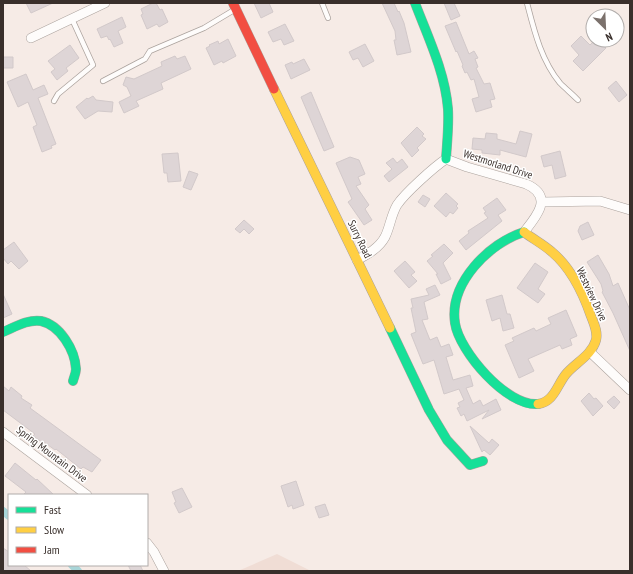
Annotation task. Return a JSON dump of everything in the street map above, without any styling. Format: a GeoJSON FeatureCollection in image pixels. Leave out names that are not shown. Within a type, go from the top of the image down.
{"type":"FeatureCollection","features":[{"type":"Feature","properties":{"kind":"street"},"geometry":{"type":"LineString","coordinates":[[31,38],[105,3]]}},
{"type":"Feature","properties":{"kind":"street","name":"Westmorland Drive"},"geometry":{"type":"LineString","coordinates":[[415,3],[430,40],[446,93],[448,119],[446,159],[530,186],[538,193],[542,202]]}},
{"type":"Feature","properties":{"kind":"street","name":"Surry Road"},"geometry":{"type":"LineString","coordinates":[[234,6],[429,410],[447,440],[470,466],[483,461]]}},
{"type":"Feature","properties":{"kind":"street"},"geometry":{"type":"LineString","coordinates":[[357,260],[368,254],[380,243],[385,236],[397,205],[436,166],[446,159]]}},
{"type":"Feature","properties":{"kind":"street"},"geometry":{"type":"LineString","coordinates":[[630,210],[600,201],[542,202],[539,214],[524,232],[511,236],[494,248],[480,261],[467,278],[456,302],[454,311],[455,325],[461,340],[480,366],[499,388],[517,401],[531,405],[538,405],[550,399],[567,373],[590,352],[630,390]]}},
{"type":"Feature","properties":{"kind":"street","name":"Westview Drive"},"geometry":{"type":"LineString","coordinates":[[524,232],[552,252],[564,264],[577,285],[597,334],[596,343],[590,352]]}},
{"type":"Feature","properties":{"kind":"street"},"geometry":{"type":"LineString","coordinates":[[3,332],[32,321],[43,321],[53,326],[62,334],[73,356],[76,370],[74,381]]}},
{"type":"Feature","properties":{"kind":"street","name":"Spring Mountain Drive"},"geometry":{"type":"LineString","coordinates":[[3,432],[86,494]]}},
{"type":"Feature","properties":{"kind":"street"},"geometry":{"type":"LineString","coordinates":[[148,544],[164,571]]}},
{"type":"Feature","properties":{"kind":"lane"},"geometry":{"type":"LineString","coordinates":[[322,3],[328,18]]}},
{"type":"Feature","properties":{"kind":"lane"},"geometry":{"type":"LineString","coordinates":[[527,3],[544,57],[560,82],[578,100]]}},
{"type":"Feature","properties":{"kind":"lane"},"geometry":{"type":"LineString","coordinates":[[103,81],[145,59],[150,50],[204,28],[234,6]]}},
{"type":"Feature","properties":{"kind":"lane"},"geometry":{"type":"LineString","coordinates":[[54,102],[58,94],[93,65],[72,18]]}},
{"type":"Feature","properties":{"kind":"shaded area"},"geometry":{"type":"Polygon","coordinates":[[[277,554],[311,571],[238,571],[277,554]]]}},
{"type":"Feature","properties":{"kind":"building"},"geometry":{"type":"Polygon","coordinates":[[[26,3],[53,3],[31,13],[26,3]]]}},
{"type":"Feature","properties":{"kind":"building"},"geometry":{"type":"Polygon","coordinates":[[[156,3],[160,10],[162,9],[168,22],[159,27],[157,24],[147,29],[141,15],[143,14],[141,9],[156,3]]]}},
{"type":"Feature","properties":{"kind":"building"},"geometry":{"type":"Polygon","coordinates":[[[254,3],[269,3],[273,12],[261,18],[254,3]]]}},
{"type":"Feature","properties":{"kind":"building"},"geometry":{"type":"Polygon","coordinates":[[[382,3],[394,3],[398,12],[399,11],[404,23],[411,52],[397,55],[394,40],[396,40],[395,31],[382,3]]]}},
{"type":"Feature","properties":{"kind":"building"},"geometry":{"type":"Polygon","coordinates":[[[444,3],[454,3],[460,16],[451,20],[444,3]]]}},
{"type":"Feature","properties":{"kind":"building"},"geometry":{"type":"Polygon","coordinates":[[[122,17],[126,27],[118,31],[123,43],[114,47],[107,36],[101,38],[97,29],[122,17]]]}},
{"type":"Feature","properties":{"kind":"building"},"geometry":{"type":"Polygon","coordinates":[[[456,22],[469,54],[474,51],[478,58],[475,59],[478,67],[476,68],[484,84],[490,83],[495,99],[490,100],[492,107],[476,112],[472,99],[479,97],[474,79],[471,80],[467,72],[465,73],[462,66],[463,65],[445,26],[456,22]]]}},
{"type":"Feature","properties":{"kind":"building"},"geometry":{"type":"Polygon","coordinates":[[[285,24],[294,41],[284,45],[281,39],[273,42],[268,32],[285,24]]]}},
{"type":"Feature","properties":{"kind":"building"},"geometry":{"type":"Polygon","coordinates":[[[581,36],[585,40],[585,48],[606,48],[583,71],[573,61],[579,55],[571,46],[581,36]]]}},
{"type":"Feature","properties":{"kind":"building"},"geometry":{"type":"Polygon","coordinates":[[[228,39],[236,56],[223,63],[222,61],[214,65],[206,48],[218,41],[219,44],[228,39]]]}},
{"type":"Feature","properties":{"kind":"building"},"geometry":{"type":"Polygon","coordinates":[[[365,44],[374,61],[363,67],[358,58],[353,60],[349,52],[365,44]]]}},
{"type":"Feature","properties":{"kind":"building"},"geometry":{"type":"Polygon","coordinates":[[[70,45],[79,58],[66,68],[68,71],[57,80],[51,72],[55,69],[48,61],[70,45]]]}},
{"type":"Feature","properties":{"kind":"building"},"geometry":{"type":"Polygon","coordinates":[[[175,56],[177,59],[185,56],[191,69],[161,83],[163,89],[136,101],[139,106],[124,113],[119,102],[131,96],[127,87],[123,85],[126,77],[134,79],[162,66],[161,62],[175,56]]]}},
{"type":"Feature","properties":{"kind":"building"},"geometry":{"type":"Polygon","coordinates":[[[3,57],[13,57],[13,68],[3,68],[3,57]]]}},
{"type":"Feature","properties":{"kind":"building"},"geometry":{"type":"Polygon","coordinates":[[[304,59],[310,70],[291,79],[285,65],[292,62],[293,64],[304,59]]]}},
{"type":"Feature","properties":{"kind":"building"},"geometry":{"type":"Polygon","coordinates":[[[26,74],[33,90],[44,85],[48,94],[38,98],[56,144],[51,146],[52,148],[42,152],[33,127],[37,125],[28,102],[18,107],[7,82],[26,74]]]}},
{"type":"Feature","properties":{"kind":"building"},"geometry":{"type":"Polygon","coordinates":[[[616,81],[627,95],[619,102],[608,88],[616,81]]]}},
{"type":"Feature","properties":{"kind":"building"},"geometry":{"type":"Polygon","coordinates":[[[311,92],[334,147],[324,151],[301,97],[311,92]]]}},
{"type":"Feature","properties":{"kind":"building"},"geometry":{"type":"Polygon","coordinates":[[[93,96],[96,100],[113,102],[112,112],[98,111],[85,119],[76,107],[87,98],[88,99],[93,96]]]}},
{"type":"Feature","properties":{"kind":"building"},"geometry":{"type":"Polygon","coordinates":[[[417,127],[424,134],[422,136],[426,139],[417,148],[419,150],[412,157],[401,143],[417,127]]]}},
{"type":"Feature","properties":{"kind":"building"},"geometry":{"type":"Polygon","coordinates":[[[520,131],[532,134],[526,157],[500,150],[500,155],[482,153],[482,150],[472,149],[473,138],[485,139],[486,133],[497,134],[497,139],[516,144],[520,131]]]}},
{"type":"Feature","properties":{"kind":"building"},"geometry":{"type":"Polygon","coordinates":[[[560,151],[566,176],[555,179],[552,165],[544,167],[541,156],[560,151]]]}},
{"type":"Feature","properties":{"kind":"building"},"geometry":{"type":"Polygon","coordinates":[[[178,153],[181,181],[168,182],[167,173],[164,173],[162,154],[178,153]]]}},
{"type":"Feature","properties":{"kind":"building"},"geometry":{"type":"Polygon","coordinates":[[[350,157],[359,160],[365,174],[358,177],[361,184],[356,186],[369,205],[365,209],[372,220],[364,225],[348,202],[352,199],[336,163],[350,157]]]}},
{"type":"Feature","properties":{"kind":"building"},"geometry":{"type":"Polygon","coordinates":[[[393,158],[397,163],[402,159],[408,167],[389,182],[384,176],[392,169],[386,163],[393,158]]]}},
{"type":"Feature","properties":{"kind":"building"},"geometry":{"type":"Polygon","coordinates":[[[189,171],[198,174],[191,190],[183,187],[189,171]]]}},
{"type":"Feature","properties":{"kind":"building"},"geometry":{"type":"Polygon","coordinates":[[[446,193],[458,204],[456,206],[458,208],[453,214],[450,212],[446,217],[434,206],[446,193]]]}},
{"type":"Feature","properties":{"kind":"building"},"geometry":{"type":"Polygon","coordinates":[[[423,195],[430,199],[425,207],[418,202],[423,195]]]}},
{"type":"Feature","properties":{"kind":"building"},"geometry":{"type":"Polygon","coordinates":[[[497,198],[506,210],[498,215],[502,221],[466,250],[459,241],[469,233],[468,231],[488,218],[484,213],[486,212],[483,208],[497,198]]]}},
{"type":"Feature","properties":{"kind":"building"},"geometry":{"type":"Polygon","coordinates":[[[244,220],[254,229],[249,234],[244,229],[240,233],[235,229],[244,220]]]}},
{"type":"Feature","properties":{"kind":"building"},"geometry":{"type":"Polygon","coordinates":[[[588,222],[594,235],[582,240],[578,231],[580,226],[588,222]]]}},
{"type":"Feature","properties":{"kind":"building"},"geometry":{"type":"Polygon","coordinates":[[[14,242],[28,261],[19,269],[11,261],[8,264],[3,258],[3,250],[14,242]]]}},
{"type":"Feature","properties":{"kind":"building"},"geometry":{"type":"Polygon","coordinates":[[[444,244],[453,253],[443,263],[451,279],[441,284],[436,274],[438,274],[427,261],[433,256],[431,255],[444,244]]]}},
{"type":"Feature","properties":{"kind":"building"},"geometry":{"type":"Polygon","coordinates":[[[598,255],[609,274],[613,286],[618,283],[630,310],[630,351],[602,292],[601,284],[587,262],[598,255]]]}},
{"type":"Feature","properties":{"kind":"building"},"geometry":{"type":"Polygon","coordinates":[[[405,261],[415,272],[411,275],[417,281],[409,288],[394,271],[405,261]]]}},
{"type":"Feature","properties":{"kind":"building"},"geometry":{"type":"Polygon","coordinates":[[[535,263],[548,272],[538,289],[545,294],[538,303],[517,288],[535,263]]]}},
{"type":"Feature","properties":{"kind":"building"},"geometry":{"type":"Polygon","coordinates":[[[435,285],[440,295],[424,302],[428,319],[422,320],[430,340],[437,337],[441,347],[449,344],[453,355],[446,357],[453,380],[470,375],[473,386],[466,388],[473,404],[480,400],[483,406],[496,399],[501,410],[482,419],[489,410],[467,421],[464,414],[461,416],[457,408],[460,407],[458,403],[464,400],[459,389],[444,394],[434,360],[423,364],[411,334],[416,332],[411,308],[413,308],[411,299],[429,295],[426,289],[435,285]]]}},
{"type":"Feature","properties":{"kind":"building"},"geometry":{"type":"Polygon","coordinates":[[[3,294],[12,314],[3,318],[3,294]]]}},
{"type":"Feature","properties":{"kind":"building"},"geometry":{"type":"Polygon","coordinates":[[[502,295],[507,314],[510,314],[514,328],[503,331],[500,318],[492,321],[486,300],[502,295]]]}},
{"type":"Feature","properties":{"kind":"building"},"geometry":{"type":"Polygon","coordinates":[[[566,310],[577,336],[570,339],[572,345],[562,349],[560,345],[528,359],[534,371],[519,378],[505,345],[514,341],[512,338],[534,328],[536,331],[551,324],[548,318],[566,310]]]}},
{"type":"Feature","properties":{"kind":"building"},"geometry":{"type":"Polygon","coordinates":[[[3,386],[9,391],[11,387],[22,396],[21,398],[32,405],[30,408],[101,460],[92,472],[83,467],[81,469],[56,449],[55,450],[44,442],[43,443],[33,436],[35,434],[3,410],[3,386]]]}},
{"type":"Feature","properties":{"kind":"building"},"geometry":{"type":"Polygon","coordinates":[[[589,393],[603,406],[593,416],[581,401],[589,393]]]}},
{"type":"Feature","properties":{"kind":"building"},"geometry":{"type":"Polygon","coordinates":[[[614,396],[620,402],[614,409],[607,402],[614,396]]]}},
{"type":"Feature","properties":{"kind":"building"},"geometry":{"type":"Polygon","coordinates":[[[470,426],[489,443],[492,439],[499,445],[490,455],[484,450],[482,452],[470,426]]]}},
{"type":"Feature","properties":{"kind":"building"},"geometry":{"type":"Polygon","coordinates":[[[15,463],[36,480],[37,479],[53,494],[24,494],[26,492],[5,476],[15,463]]]}},
{"type":"Feature","properties":{"kind":"building"},"geometry":{"type":"Polygon","coordinates":[[[296,481],[304,505],[293,509],[292,505],[288,507],[281,486],[296,481]]]}},
{"type":"Feature","properties":{"kind":"building"},"geometry":{"type":"Polygon","coordinates":[[[182,488],[192,507],[179,513],[174,503],[176,502],[172,492],[182,488]]]}},
{"type":"Feature","properties":{"kind":"building"},"geometry":{"type":"Polygon","coordinates":[[[325,504],[329,515],[319,518],[315,507],[325,504]]]}},
{"type":"Feature","properties":{"kind":"building"},"geometry":{"type":"Polygon","coordinates":[[[3,548],[8,551],[8,566],[25,566],[31,571],[3,571],[3,548]]]}},
{"type":"Feature","properties":{"kind":"building"},"geometry":{"type":"Polygon","coordinates":[[[128,566],[140,566],[143,571],[131,571],[128,566]]]}},
{"type":"Feature","properties":{"kind":"waterway"},"geometry":{"type":"LineString","coordinates":[[3,511],[8,515]]}},
{"type":"Feature","properties":{"kind":"waterway"},"geometry":{"type":"LineString","coordinates":[[73,566],[78,571]]}},
{"type":"Feature","properties":{"kind":"traffic: fast"},"geometry":{"type":"LineString","coordinates":[[415,3],[440,68],[446,95],[448,109],[446,159]]}},
{"type":"Feature","properties":{"kind":"traffic: fast"},"geometry":{"type":"LineString","coordinates":[[524,232],[511,237],[498,245],[485,255],[474,267],[458,293],[455,308],[455,323],[458,335],[465,348],[486,375],[513,397],[526,403],[538,404]]}},
{"type":"Feature","properties":{"kind":"traffic: fast"},"geometry":{"type":"LineString","coordinates":[[3,332],[31,321],[48,323],[65,339],[73,354],[76,369],[73,381]]}},
{"type":"Feature","properties":{"kind":"traffic: fast"},"geometry":{"type":"LineString","coordinates":[[390,328],[429,410],[447,440],[470,465],[483,461]]}},
{"type":"Feature","properties":{"kind":"traffic: slow"},"geometry":{"type":"LineString","coordinates":[[274,89],[390,328]]}},
{"type":"Feature","properties":{"kind":"traffic: slow"},"geometry":{"type":"LineString","coordinates":[[524,232],[545,246],[559,258],[571,273],[584,299],[596,334],[596,340],[591,350],[566,374],[552,397],[543,403],[538,404]]}},
{"type":"Feature","properties":{"kind":"traffic: jam"},"geometry":{"type":"LineString","coordinates":[[233,3],[274,89]]}}]}
